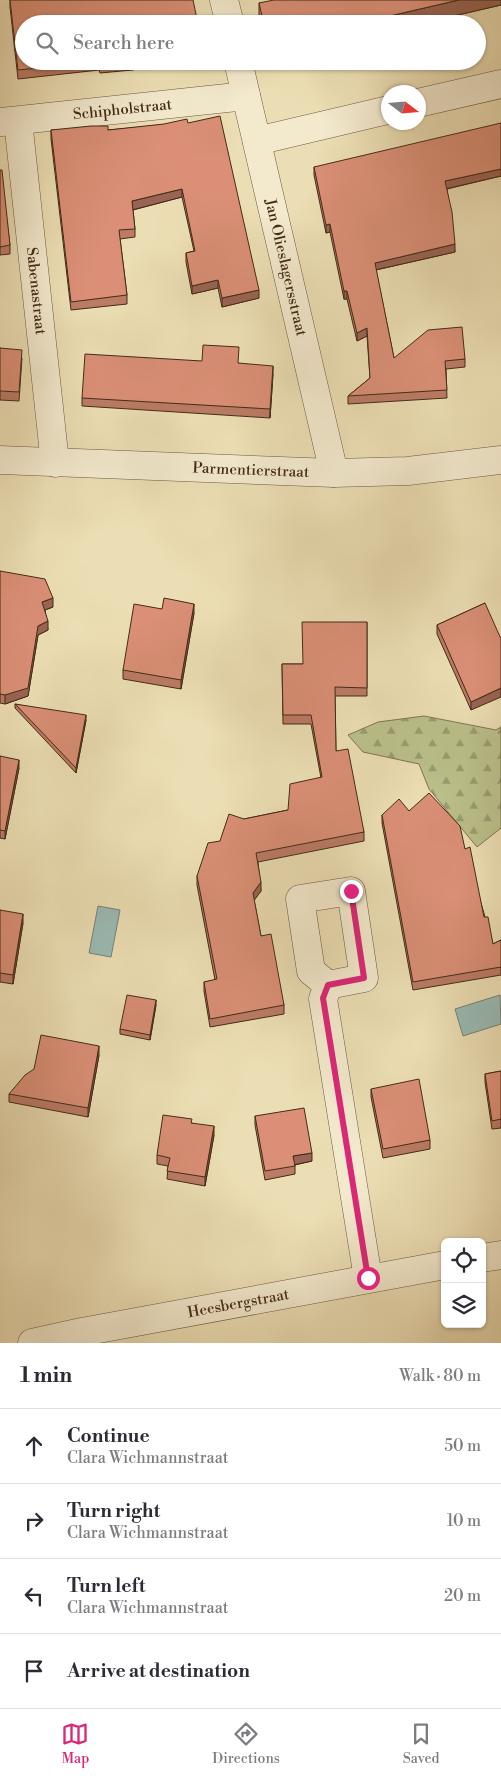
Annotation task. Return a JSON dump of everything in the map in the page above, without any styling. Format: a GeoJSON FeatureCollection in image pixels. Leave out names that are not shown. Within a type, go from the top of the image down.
{"type":"FeatureCollection","features":[{"type":"Feature","properties":{"kind":"street"},"geometry":{"type":"LineString","coordinates":[[224,0],[228,15]]}},
{"type":"Feature","properties":{"kind":"street","name":"Jan Olieslagersstraat"},"geometry":{"type":"LineString","coordinates":[[240,70],[334,473]]}},
{"type":"Feature","properties":{"kind":"street"},"geometry":{"type":"LineString","coordinates":[[426,101],[501,84]]}},
{"type":"Feature","properties":{"kind":"street","name":"Schipholstraat"},"geometry":{"type":"LineString","coordinates":[[9,122],[246,96]]}},
{"type":"Feature","properties":{"kind":"street"},"geometry":{"type":"LineString","coordinates":[[256,141],[381,112]]}},
{"type":"Feature","properties":{"kind":"street","name":"Sabenastraat"},"geometry":{"type":"LineString","coordinates":[[9,122],[54,463]]}},
{"type":"Feature","properties":{"kind":"street","name":"Parmentierstraat"},"geometry":{"type":"LineString","coordinates":[[0,460],[334,473],[408,471],[501,460]]}},
{"type":"Feature","properties":{"kind":"street"},"geometry":{"type":"LineString","coordinates":[[328,985],[323,998],[368,1278]]}},
{"type":"Feature","properties":{"kind":"street"},"geometry":{"type":"LineString","coordinates":[[486,1257],[501,1255]]}},
{"type":"Feature","properties":{"kind":"street","name":"Heesbergstraat"},"geometry":{"type":"LineString","coordinates":[[32,1343],[82,1332],[441,1266]]}},
{"type":"Feature","properties":{"kind":"green space"},"geometry":{"type":"Polygon","coordinates":[[[424,716],[496,730],[501,727],[501,828],[477,847],[429,789],[419,764],[363,752],[348,735],[378,722],[424,716]]]}},
{"type":"Feature","properties":{"kind":"water"},"geometry":{"type":"Polygon","coordinates":[[[98,906],[120,910],[111,957],[89,953],[98,906]]]}},
{"type":"Feature","properties":{"kind":"water"},"geometry":{"type":"Polygon","coordinates":[[[500,995],[501,1024],[463,1036],[455,1009],[500,995]]]}},
{"type":"Feature","properties":{"kind":"building"},"geometry":{"type":"Polygon","coordinates":[[[10,0],[193,0],[196,15],[15,15],[15,44],[10,0]]]}},
{"type":"Feature","properties":{"kind":"building"},"geometry":{"type":"Polygon","coordinates":[[[274,0],[459,0],[394,15],[262,15],[259,3],[274,0]]]}},
{"type":"Feature","properties":{"kind":"building"},"geometry":{"type":"Polygon","coordinates":[[[220,116],[259,290],[222,298],[218,280],[192,286],[186,253],[195,251],[182,189],[132,201],[135,229],[119,230],[127,295],[71,302],[51,130],[108,126],[108,130],[164,124],[187,119],[188,123],[220,116]]]}},
{"type":"Feature","properties":{"kind":"building"},"geometry":{"type":"Polygon","coordinates":[[[501,123],[501,169],[445,181],[452,212],[455,244],[375,263],[394,358],[428,330],[462,327],[465,359],[445,361],[447,390],[348,396],[370,378],[367,328],[357,333],[347,291],[344,291],[330,224],[326,225],[314,167],[501,123]]]}},
{"type":"Feature","properties":{"kind":"building"},"geometry":{"type":"Polygon","coordinates":[[[0,170],[2,170],[10,245],[0,247],[0,170]]]}},
{"type":"Feature","properties":{"kind":"building"},"geometry":{"type":"Polygon","coordinates":[[[203,345],[239,347],[238,363],[273,366],[270,409],[82,398],[85,354],[202,361],[203,345]]]}},
{"type":"Feature","properties":{"kind":"building"},"geometry":{"type":"Polygon","coordinates":[[[0,348],[22,350],[19,392],[0,391],[0,348]]]}},
{"type":"Feature","properties":{"kind":"building"},"geometry":{"type":"Polygon","coordinates":[[[0,571],[45,579],[53,598],[42,602],[48,621],[38,626],[28,688],[5,695],[0,694],[0,571]]]}},
{"type":"Feature","properties":{"kind":"building"},"geometry":{"type":"Polygon","coordinates":[[[164,598],[194,604],[181,680],[123,670],[134,604],[162,609],[164,598]]]}},
{"type":"Feature","properties":{"kind":"building"},"geometry":{"type":"Polygon","coordinates":[[[485,603],[501,639],[501,688],[471,702],[437,625],[485,603]]]}},
{"type":"Feature","properties":{"kind":"building"},"geometry":{"type":"Polygon","coordinates":[[[302,622],[367,622],[367,688],[335,687],[336,751],[348,749],[364,832],[256,853],[261,882],[253,893],[261,936],[271,934],[284,1005],[210,1019],[204,982],[217,979],[197,876],[208,843],[220,841],[229,814],[244,819],[288,810],[290,784],[322,777],[311,715],[283,715],[282,664],[303,664],[302,622]]]}},
{"type":"Feature","properties":{"kind":"building"},"geometry":{"type":"Polygon","coordinates":[[[15,704],[86,715],[76,768],[15,704]]]}},
{"type":"Feature","properties":{"kind":"building"},"geometry":{"type":"Polygon","coordinates":[[[0,756],[19,760],[5,831],[0,830],[0,756]]]}},
{"type":"Feature","properties":{"kind":"building"},"geometry":{"type":"Polygon","coordinates":[[[429,793],[460,826],[465,849],[470,847],[484,917],[488,917],[493,944],[501,940],[501,967],[413,982],[382,815],[399,799],[409,811],[429,793]]]}},
{"type":"Feature","properties":{"kind":"building"},"geometry":{"type":"Polygon","coordinates":[[[0,910],[23,914],[13,975],[0,973],[0,910]]]}},
{"type":"Feature","properties":{"kind":"building"},"geometry":{"type":"Polygon","coordinates":[[[127,995],[156,1000],[150,1035],[120,1029],[127,995]]]}},
{"type":"Feature","properties":{"kind":"building"},"geometry":{"type":"Polygon","coordinates":[[[41,1035],[99,1046],[88,1108],[9,1094],[25,1075],[34,1069],[41,1035]]]}},
{"type":"Feature","properties":{"kind":"building"},"geometry":{"type":"Polygon","coordinates":[[[501,1071],[501,1119],[492,1121],[485,1074],[501,1071]]]}},
{"type":"Feature","properties":{"kind":"building"},"geometry":{"type":"Polygon","coordinates":[[[419,1079],[430,1140],[383,1149],[371,1089],[419,1079]]]}},
{"type":"Feature","properties":{"kind":"building"},"geometry":{"type":"Polygon","coordinates":[[[304,1108],[312,1153],[293,1156],[295,1166],[265,1171],[255,1116],[304,1108]]]}},
{"type":"Feature","properties":{"kind":"building"},"geometry":{"type":"Polygon","coordinates":[[[163,1115],[192,1119],[191,1123],[214,1126],[205,1177],[167,1171],[170,1158],[157,1155],[163,1115]]]}},
{"type":"Feature","properties":{"kind":"route"},"geometry":{"type":"LineString","coordinates":[[351,891],[364,978],[328,985],[323,998],[368,1278]]}}]}
